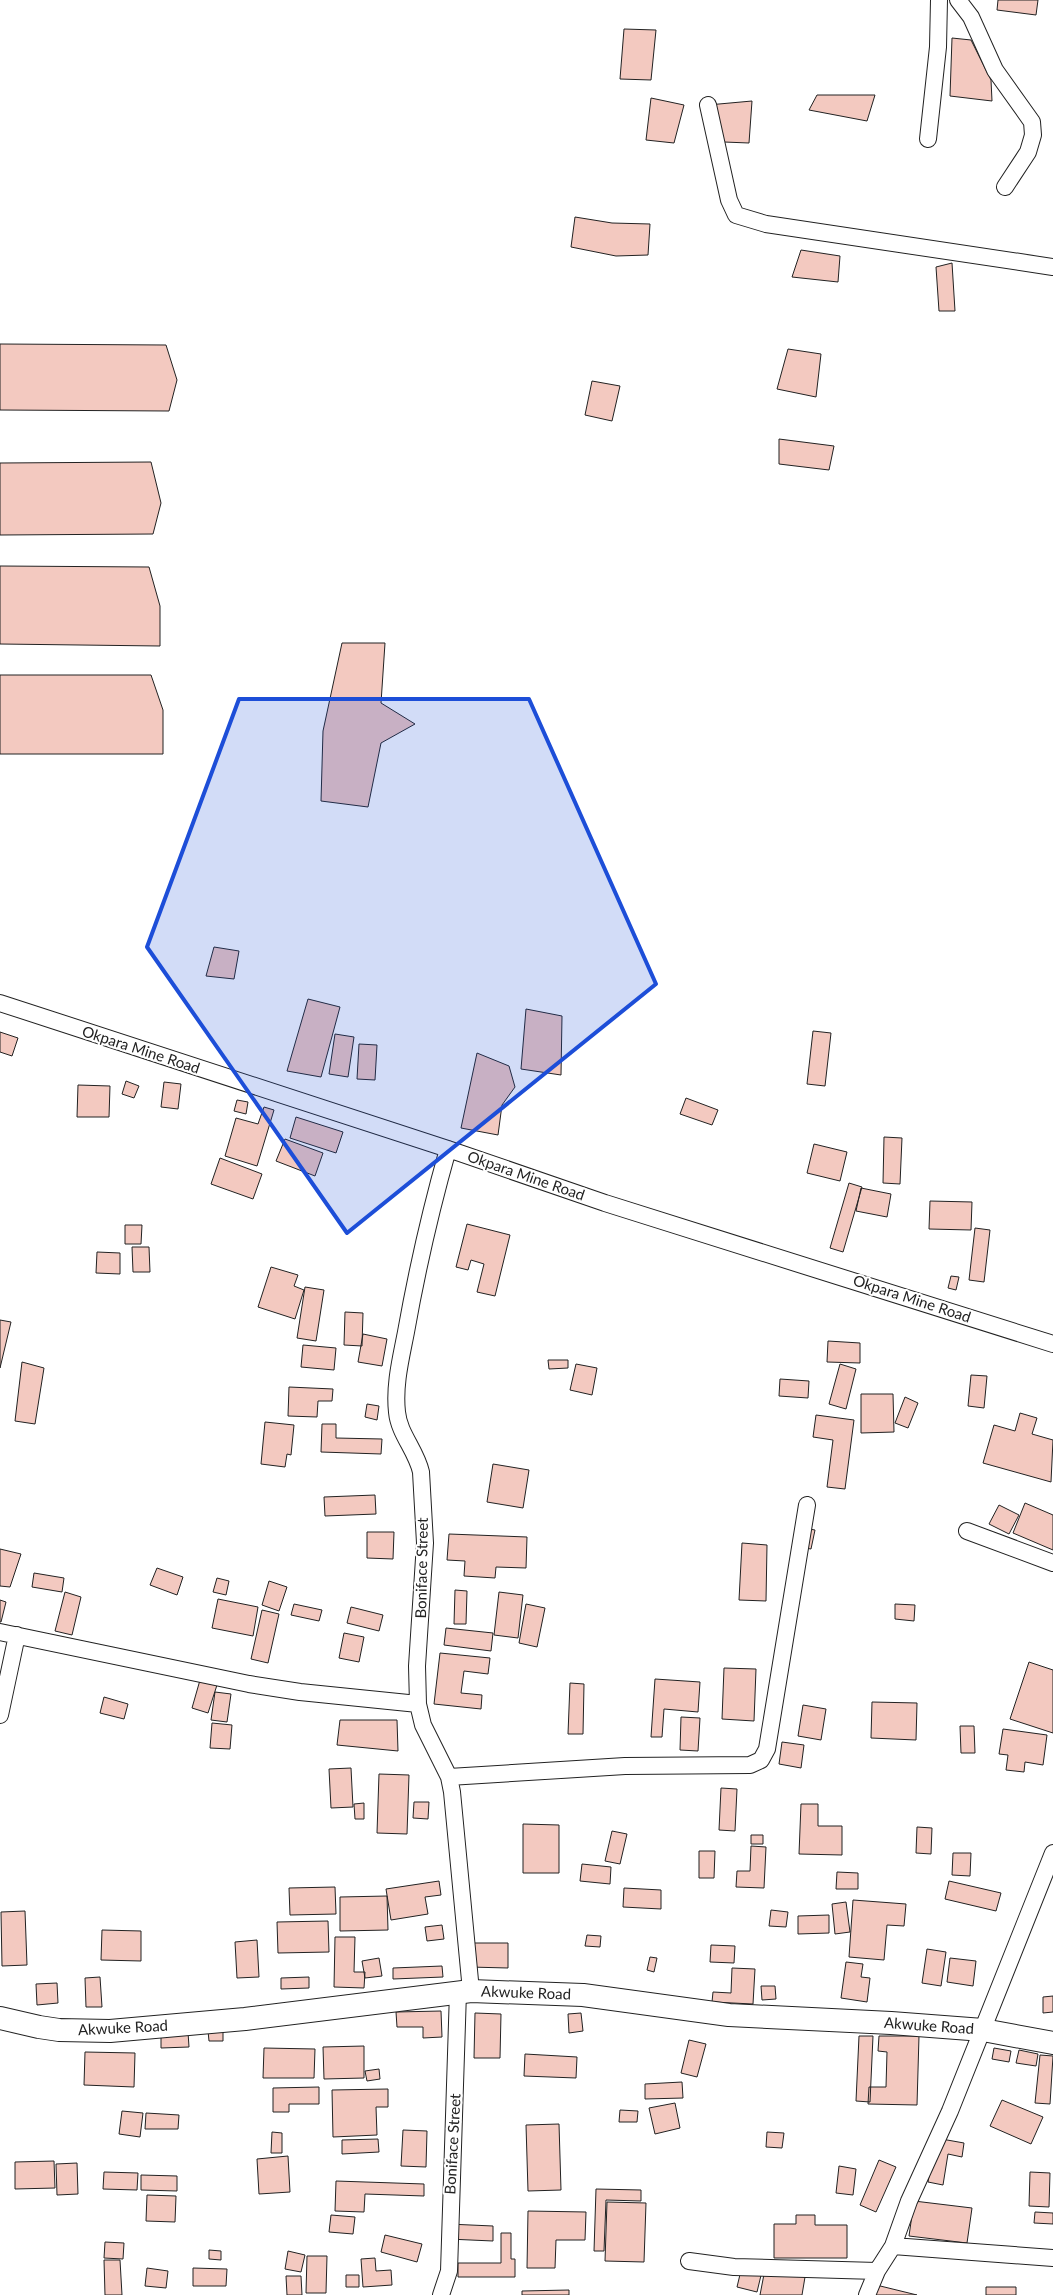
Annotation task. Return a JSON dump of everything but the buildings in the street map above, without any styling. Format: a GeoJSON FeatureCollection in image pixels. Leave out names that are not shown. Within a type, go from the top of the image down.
{"type":"FeatureCollection","features":[{"type":"Feature","properties":{"kind":"main road","name":"Akwuke Road"},"geometry":{"type":"LineString","coordinates":[[0,2018],[52,2029],[78,2032],[110,2031],[245,2019],[464,1992],[583,1995],[729,2015],[891,2023],[983,2030],[1053,2043]]}},
{"type":"Feature","properties":{"kind":"street"},"geometry":{"type":"LineString","coordinates":[[928,139],[938,47],[939,0]]}},
{"type":"Feature","properties":{"kind":"street"},"geometry":{"type":"LineString","coordinates":[[958,0],[971,17],[995,70],[1032,122],[1033,135],[1028,152],[1005,187]]}},
{"type":"Feature","properties":{"kind":"street"},"geometry":{"type":"LineString","coordinates":[[708,105],[729,200],[736,215],[766,224],[1053,267]]}},
{"type":"Feature","properties":{"kind":"street","name":"Okpara Mine Road"},"geometry":{"type":"LineString","coordinates":[[0,1004],[448,1149],[605,1203],[1053,1344]]}},
{"type":"Feature","properties":{"kind":"street","name":"Boniface Street"},"geometry":{"type":"LineString","coordinates":[[441,2295],[449,2271],[464,1992],[461,1876],[449,1777],[423,1725],[418,1704],[417,1666],[425,1543],[421,1472],[419,1462],[400,1426],[396,1396],[411,1304],[434,1200],[448,1149]]}},
{"type":"Feature","properties":{"kind":"street"},"geometry":{"type":"LineString","coordinates":[[449,1777],[625,1766],[750,1765],[761,1760],[767,1749],[807,1505]]}},
{"type":"Feature","properties":{"kind":"street"},"geometry":{"type":"LineString","coordinates":[[967,1531],[1053,1563]]}},
{"type":"Feature","properties":{"kind":"street"},"geometry":{"type":"LineString","coordinates":[[0,1632],[174,1670],[257,1685],[300,1692],[418,1704]]}},
{"type":"Feature","properties":{"kind":"street"},"geometry":{"type":"LineString","coordinates":[[0,1715],[17,1635]]}},
{"type":"Feature","properties":{"kind":"street"},"geometry":{"type":"LineString","coordinates":[[867,2295],[877,2270],[893,2246],[909,2201],[950,2111],[1053,1853]]}},
{"type":"Feature","properties":{"kind":"street"},"geometry":{"type":"LineString","coordinates":[[893,2246],[1053,2258]]}},
{"type":"Feature","properties":{"kind":"street"},"geometry":{"type":"LineString","coordinates":[[688,2261],[734,2267],[877,2270]]}},
{"type":"Feature","properties":{"kind":"highlighted area"},"geometry":{"type":"Polygon","coordinates":[[[239,699],[529,699],[656,984],[347,1233],[147,947],[239,699]]]}}]}
